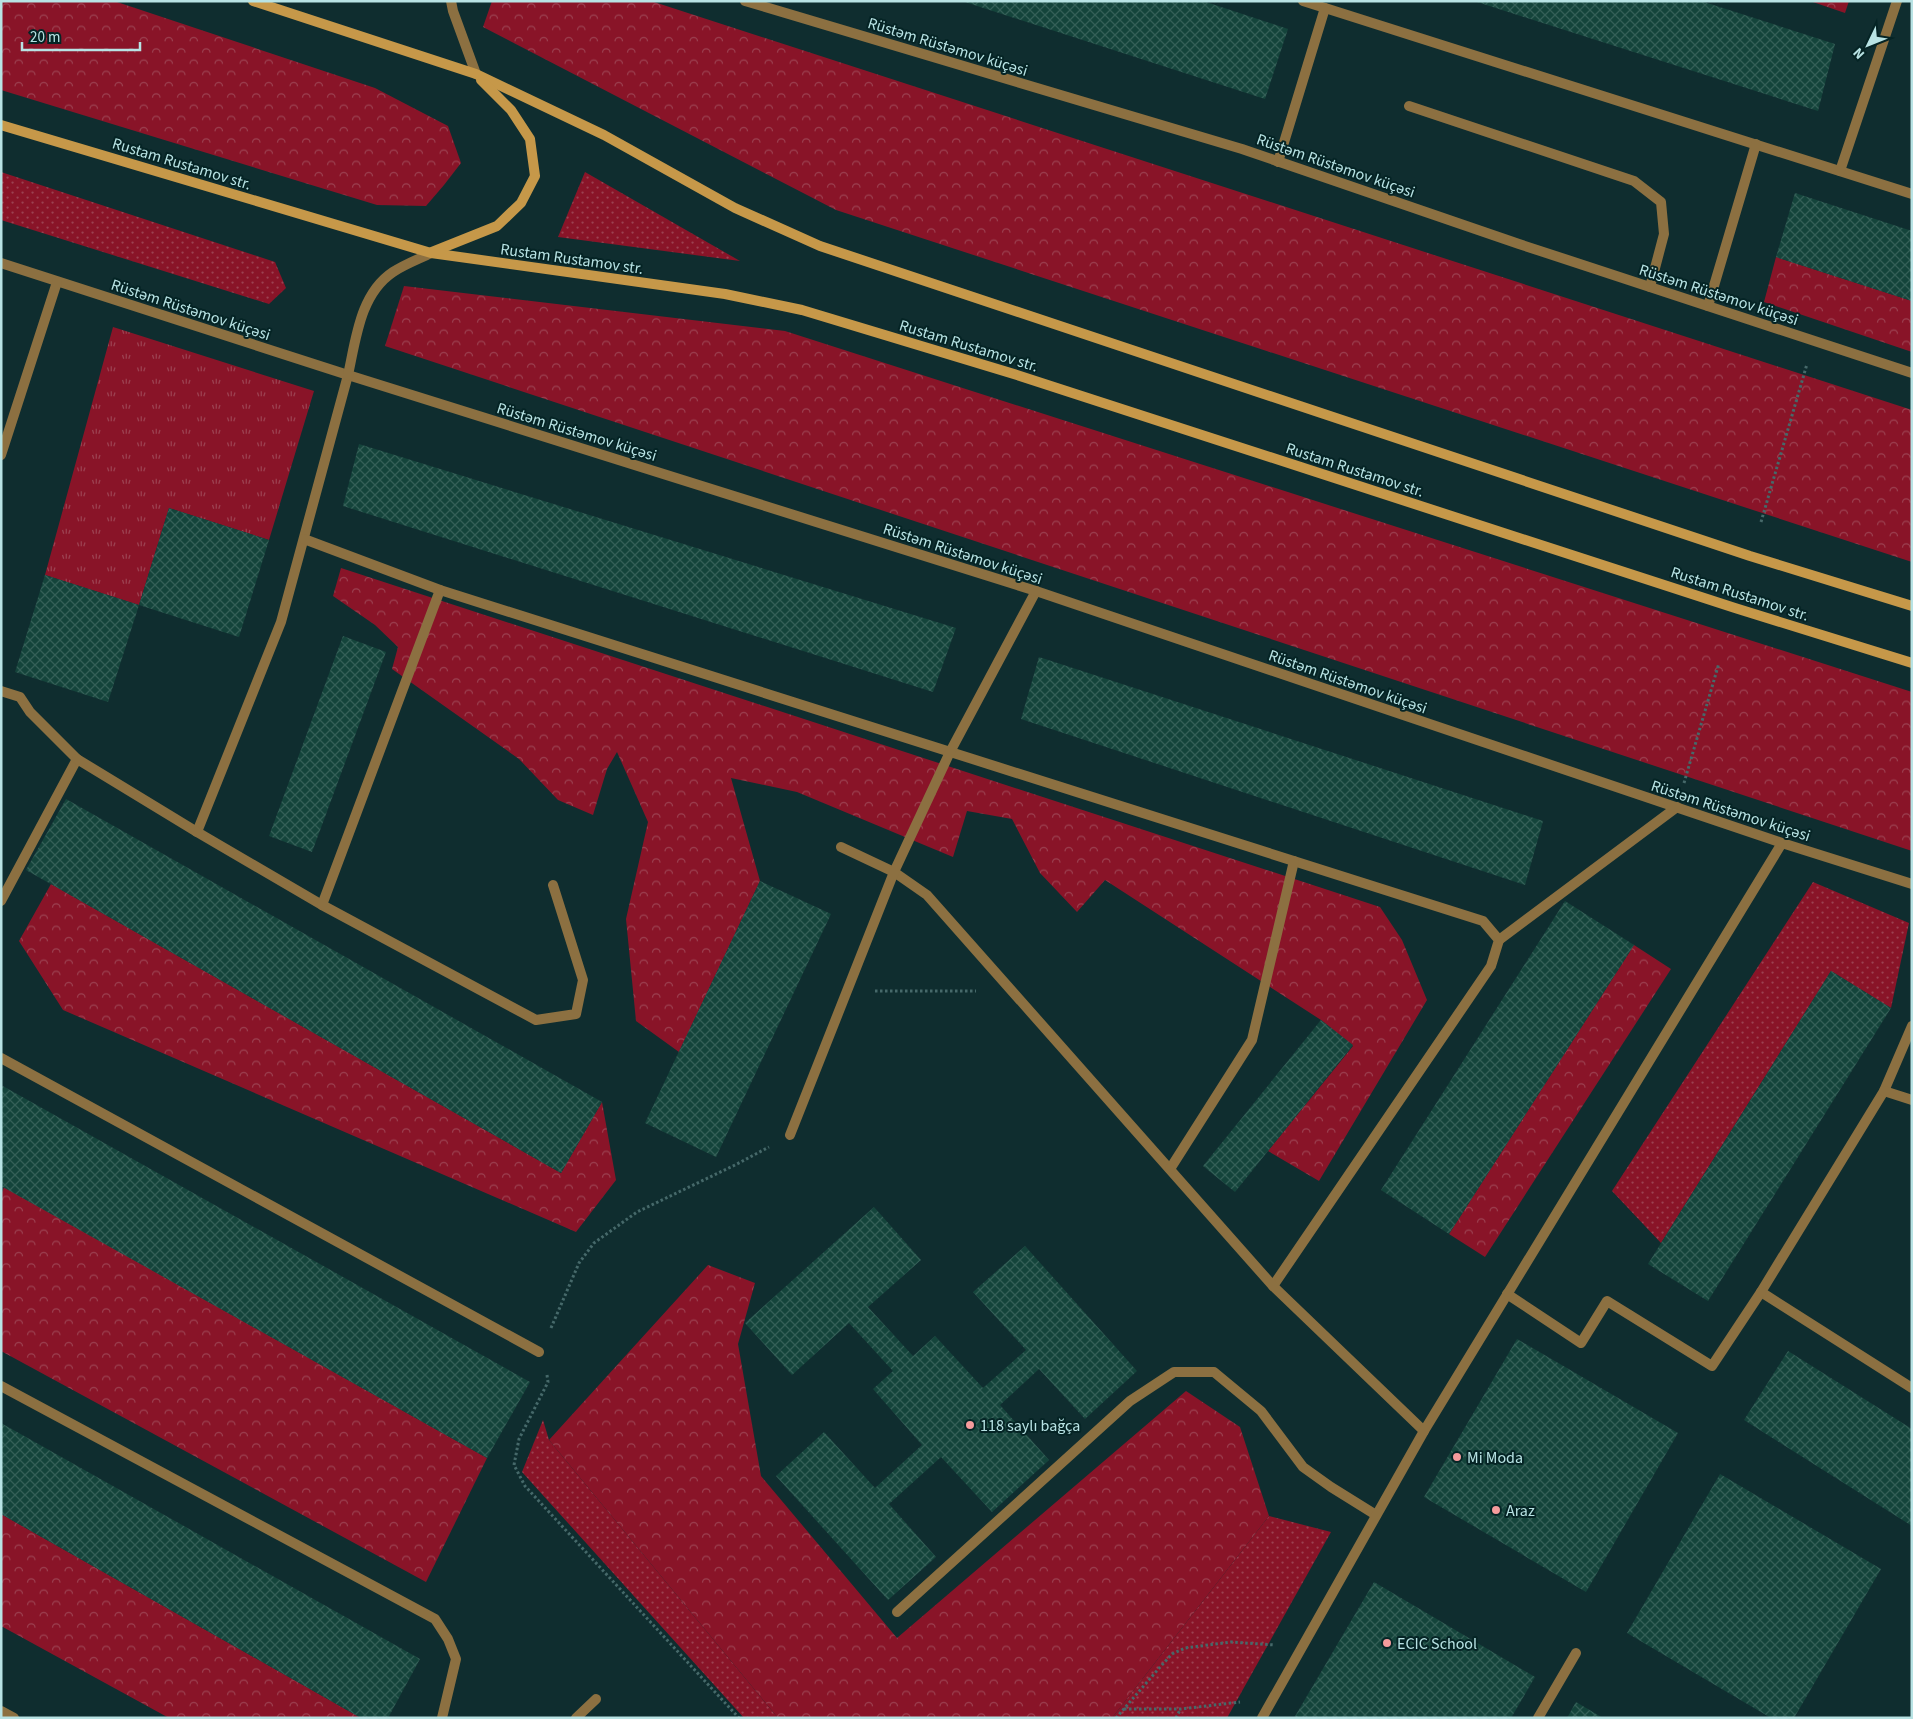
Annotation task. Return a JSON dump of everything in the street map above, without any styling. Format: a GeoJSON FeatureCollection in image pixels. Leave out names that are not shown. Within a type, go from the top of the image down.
{"type":"FeatureCollection","features":[{"type":"Feature","properties":{"kind":"main road"},"geometry":{"type":"LineString","coordinates":[[253,1],[476,74],[604,135],[735,208],[820,246],[1750,556],[1912,606]]}},
{"type":"Feature","properties":{"kind":"main road"},"geometry":{"type":"LineString","coordinates":[[431,253],[497,226],[521,203],[535,176],[530,139],[511,110],[476,74]]}},
{"type":"Feature","properties":{"kind":"main road","name":"Rustam Rustamov str."},"geometry":{"type":"LineString","coordinates":[[1,124],[431,253],[725,294],[802,310],[1026,378],[1725,605],[1912,663]]}},
{"type":"Feature","properties":{"kind":"street"},"geometry":{"type":"LineString","coordinates":[[451,1],[453,12],[476,74]]}},
{"type":"Feature","properties":{"kind":"street","name":"Rüstəm Rüstəmov küçəsi"},"geometry":{"type":"LineString","coordinates":[[745,1],[1232,146],[1912,373]]}},
{"type":"Feature","properties":{"kind":"street"},"geometry":{"type":"LineString","coordinates":[[1303,1],[1912,194]]}},
{"type":"Feature","properties":{"kind":"street"},"geometry":{"type":"LineString","coordinates":[[1840,171],[1897,1]]}},
{"type":"Feature","properties":{"kind":"street"},"geometry":{"type":"LineString","coordinates":[[1278,162],[1325,8]]}},
{"type":"Feature","properties":{"kind":"street"},"geometry":{"type":"LineString","coordinates":[[1409,106],[1634,181],[1661,202],[1664,234],[1650,287]]}},
{"type":"Feature","properties":{"kind":"street"},"geometry":{"type":"LineString","coordinates":[[1708,306],[1756,144]]}},
{"type":"Feature","properties":{"kind":"street"},"geometry":{"type":"LineString","coordinates":[[197,832],[281,622],[348,375],[359,327],[370,294],[392,272],[431,253]]}},
{"type":"Feature","properties":{"kind":"street","name":"Rüstəm Rüstəmov küçəsi"},"geometry":{"type":"LineString","coordinates":[[1,263],[348,375],[1036,591],[1782,843],[1912,884]]}},
{"type":"Feature","properties":{"kind":"street"},"geometry":{"type":"LineString","coordinates":[[1,455],[56,282]]}},
{"type":"Feature","properties":{"kind":"street"},"geometry":{"type":"LineString","coordinates":[[304,539],[440,590],[1483,921],[1499,940]]}},
{"type":"Feature","properties":{"kind":"street"},"geometry":{"type":"LineString","coordinates":[[322,905],[440,590]]}},
{"type":"Feature","properties":{"kind":"street"},"geometry":{"type":"LineString","coordinates":[[790,1135],[894,872],[950,752],[1036,591]]}},
{"type":"Feature","properties":{"kind":"street"},"geometry":{"type":"LineString","coordinates":[[1,691],[20,697],[30,712],[77,759],[322,905],[536,1020],[576,1014],[583,980],[553,885]]}},
{"type":"Feature","properties":{"kind":"street"},"geometry":{"type":"LineString","coordinates":[[1,901],[77,759]]}},
{"type":"Feature","properties":{"kind":"street"},"geometry":{"type":"LineString","coordinates":[[1273,1286],[1491,966],[1499,940],[1676,807]]}},
{"type":"Feature","properties":{"kind":"street"},"geometry":{"type":"LineString","coordinates":[[1262,1718],[1424,1431],[1782,843]]}},
{"type":"Feature","properties":{"kind":"street"},"geometry":{"type":"LineString","coordinates":[[841,847],[894,872],[927,895],[1273,1286],[1424,1431]]}},
{"type":"Feature","properties":{"kind":"street"},"geometry":{"type":"LineString","coordinates":[[1170,1169],[1252,1040],[1294,861]]}},
{"type":"Feature","properties":{"kind":"street"},"geometry":{"type":"LineString","coordinates":[[1508,1294],[1581,1343],[1607,1300],[1712,1366],[1761,1292],[1884,1091],[1912,1026]]}},
{"type":"Feature","properties":{"kind":"street"},"geometry":{"type":"LineString","coordinates":[[1,1058],[539,1352]]}},
{"type":"Feature","properties":{"kind":"street"},"geometry":{"type":"LineString","coordinates":[[1884,1091],[1912,1100]]}},
{"type":"Feature","properties":{"kind":"street"},"geometry":{"type":"LineString","coordinates":[[1761,1292],[1912,1388]]}},
{"type":"Feature","properties":{"kind":"street"},"geometry":{"type":"LineString","coordinates":[[897,1612],[1130,1401],[1174,1372],[1214,1372],[1261,1411],[1303,1467],[1376,1515]]}},
{"type":"Feature","properties":{"kind":"street"},"geometry":{"type":"LineString","coordinates":[[1,1386],[435,1619],[448,1639],[456,1658],[442,1718]]}},
{"type":"Feature","properties":{"kind":"street"},"geometry":{"type":"LineString","coordinates":[[1538,1718],[1576,1653]]}},
{"type":"Feature","properties":{"kind":"street"},"geometry":{"type":"LineString","coordinates":[[576,1718],[596,1699]]}},
{"type":"Feature","properties":{"kind":"street"},"geometry":{"type":"LineString","coordinates":[[1,1711],[14,1718]]}},
{"type":"Feature","properties":{"kind":"path"},"geometry":{"type":"LineString","coordinates":[[1761,522],[1813,340]]}},
{"type":"Feature","properties":{"kind":"path"},"geometry":{"type":"LineString","coordinates":[[1676,807],[1719,663]]}},
{"type":"Feature","properties":{"kind":"path"},"geometry":{"type":"LineString","coordinates":[[847,991],[1012,991]]}},
{"type":"Feature","properties":{"kind":"path"},"geometry":{"type":"LineString","coordinates":[[739,1718],[545,1509],[521,1479],[514,1465],[519,1439],[548,1382],[547,1369],[539,1352],[579,1263],[594,1243],[637,1212],[735,1165],[790,1135]]}},
{"type":"Feature","properties":{"kind":"path"},"geometry":{"type":"LineString","coordinates":[[1116,1718],[1172,1654],[1184,1648],[1230,1642],[1302,1647]]}},
{"type":"Feature","properties":{"kind":"path"},"geometry":{"type":"LineString","coordinates":[[1124,1709],[1181,1709],[1273,1698]]}},
{"type":"Feature","properties":{"kind":"path"},"geometry":{"type":"LineString","coordinates":[[1176,1718],[1181,1709]]}},
{"type":"Feature","properties":{"kind":"green space"},"geometry":{"type":"Polygon","coordinates":[[[1,1],[114,1],[375,88],[448,126],[461,163],[426,206],[377,205],[1,90],[1,1]]]}},
{"type":"Feature","properties":{"kind":"green space"},"geometry":{"type":"Polygon","coordinates":[[[492,1],[651,1],[1912,410],[1912,562],[836,210],[483,27],[492,1]]]}},
{"type":"Feature","properties":{"kind":"green space"},"geometry":{"type":"Polygon","coordinates":[[[1810,1],[1849,1],[1845,13],[1810,1]]]}},
{"type":"Feature","properties":{"kind":"green space"},"geometry":{"type":"Polygon","coordinates":[[[1,172],[275,262],[286,288],[269,304],[1,220],[1,172]]]}},
{"type":"Feature","properties":{"kind":"green space"},"geometry":{"type":"Polygon","coordinates":[[[585,172],[740,261],[558,237],[585,172]]]}},
{"type":"Feature","properties":{"kind":"green space"},"geometry":{"type":"Polygon","coordinates":[[[1776,257],[1912,301],[1912,352],[1764,302],[1776,257]]]}},
{"type":"Feature","properties":{"kind":"green space"},"geometry":{"type":"Polygon","coordinates":[[[404,286],[785,331],[1912,692],[1912,851],[385,346],[404,286]]]}},
{"type":"Feature","properties":{"kind":"green space"},"geometry":{"type":"Polygon","coordinates":[[[113,327],[314,391],[269,540],[169,508],[139,605],[45,575],[113,327]]]}},
{"type":"Feature","properties":{"kind":"green space"},"geometry":{"type":"Polygon","coordinates":[[[341,568],[1380,907],[1402,940],[1427,1000],[1319,1181],[1268,1151],[1353,1046],[1321,1020],[1105,880],[1077,912],[1040,873],[1012,819],[967,811],[953,857],[797,792],[731,778],[760,881],[679,1052],[636,1021],[626,919],[648,822],[617,752],[607,769],[593,815],[558,800],[519,759],[392,669],[398,647],[375,625],[333,596],[341,568]]]}},
{"type":"Feature","properties":{"kind":"green space"},"geometry":{"type":"Polygon","coordinates":[[[1813,882],[1909,923],[1891,1008],[1831,971],[1661,1243],[1612,1191],[1813,882]]]}},
{"type":"Feature","properties":{"kind":"green space"},"geometry":{"type":"Polygon","coordinates":[[[51,884],[561,1173],[602,1102],[616,1180],[576,1232],[63,1010],[19,941],[51,884]]]}},
{"type":"Feature","properties":{"kind":"green space"},"geometry":{"type":"Polygon","coordinates":[[[1634,945],[1671,969],[1485,1257],[1449,1234],[1634,945]]]}},
{"type":"Feature","properties":{"kind":"green space"},"geometry":{"type":"Polygon","coordinates":[[[4,1187],[487,1458],[426,1582],[1,1351],[1,1195],[4,1187]]]}},
{"type":"Feature","properties":{"kind":"green space"},"geometry":{"type":"Polygon","coordinates":[[[708,1265],[755,1283],[738,1344],[761,1476],[897,1638],[1186,1391],[1240,1427],[1269,1516],[1112,1718],[778,1718],[549,1440],[708,1265]]]}},
{"type":"Feature","properties":{"kind":"green space"},"geometry":{"type":"Polygon","coordinates":[[[543,1420],[549,1440],[778,1718],[744,1718],[522,1472],[543,1420]]]}},
{"type":"Feature","properties":{"kind":"green space"},"geometry":{"type":"Polygon","coordinates":[[[1,1514],[361,1718],[169,1718],[1,1626],[1,1514]]]}},
{"type":"Feature","properties":{"kind":"green space"},"geometry":{"type":"Polygon","coordinates":[[[1269,1516],[1331,1532],[1227,1718],[1112,1718],[1269,1516]]]}},
{"type":"Feature","properties":{"kind":"building"},"geometry":{"type":"Polygon","coordinates":[[[1203,1],[1288,29],[1265,99],[965,2],[1203,1]]]}},
{"type":"Feature","properties":{"kind":"building"},"geometry":{"type":"Polygon","coordinates":[[[1474,1],[1701,1],[1835,44],[1818,111],[1474,1]]]}},
{"type":"Feature","properties":{"kind":"building"},"geometry":{"type":"Polygon","coordinates":[[[1795,193],[1912,231],[1912,301],[1776,257],[1795,193]]]}},
{"type":"Feature","properties":{"kind":"building"},"geometry":{"type":"Polygon","coordinates":[[[359,444],[956,628],[933,692],[343,506],[359,444]]]}},
{"type":"Feature","properties":{"kind":"building"},"geometry":{"type":"Polygon","coordinates":[[[169,508],[269,540],[239,637],[139,605],[169,508]]]}},
{"type":"Feature","properties":{"kind":"building"},"geometry":{"type":"Polygon","coordinates":[[[45,575],[139,605],[108,702],[15,672],[45,575]]]}},
{"type":"Feature","properties":{"kind":"building"},"geometry":{"type":"Polygon","coordinates":[[[343,636],[386,652],[312,852],[269,836],[343,636]]]}},
{"type":"Feature","properties":{"kind":"building"},"geometry":{"type":"Polygon","coordinates":[[[1039,657],[1543,821],[1525,885],[1021,719],[1039,657]]]}},
{"type":"Feature","properties":{"kind":"building"},"geometry":{"type":"Polygon","coordinates":[[[66,799],[602,1102],[561,1173],[26,870],[66,799]]]}},
{"type":"Feature","properties":{"kind":"building"},"geometry":{"type":"Polygon","coordinates":[[[760,881],[831,914],[716,1157],[645,1123],[760,881]]]}},
{"type":"Feature","properties":{"kind":"building"},"geometry":{"type":"Polygon","coordinates":[[[1565,901],[1634,945],[1449,1234],[1381,1190],[1565,901]]]}},
{"type":"Feature","properties":{"kind":"building"},"geometry":{"type":"Polygon","coordinates":[[[1831,971],[1891,1008],[1708,1301],[1648,1264],[1831,971]]]}},
{"type":"Feature","properties":{"kind":"building"},"geometry":{"type":"Polygon","coordinates":[[[1321,1020],[1353,1045],[1235,1192],[1203,1166],[1321,1020]]]}},
{"type":"Feature","properties":{"kind":"building"},"geometry":{"type":"Polygon","coordinates":[[[1,1085],[530,1382],[487,1458],[1,1186],[1,1085]]]}},
{"type":"Feature","properties":{"kind":"building"},"geometry":{"type":"Polygon","coordinates":[[[874,1207],[921,1260],[868,1307],[913,1356],[935,1336],[983,1388],[1026,1350],[973,1292],[1025,1246],[1137,1371],[1085,1419],[1039,1369],[1000,1405],[1049,1460],[992,1512],[941,1457],[889,1504],[936,1557],[888,1600],[776,1476],[824,1432],[875,1488],[922,1445],[873,1389],[893,1371],[849,1323],[792,1375],[745,1323],[874,1207]]]}},
{"type":"Feature","properties":{"kind":"building"},"geometry":{"type":"Polygon","coordinates":[[[1517,1339],[1678,1433],[1586,1592],[1424,1497],[1517,1339]]]}},
{"type":"Feature","properties":{"kind":"building"},"geometry":{"type":"Polygon","coordinates":[[[1788,1351],[1912,1429],[1912,1526],[1744,1420],[1788,1351]]]}},
{"type":"Feature","properties":{"kind":"building"},"geometry":{"type":"Polygon","coordinates":[[[1,1423],[420,1659],[388,1718],[361,1718],[1,1514],[1,1423]]]}},
{"type":"Feature","properties":{"kind":"building"},"geometry":{"type":"Polygon","coordinates":[[[1720,1474],[1881,1569],[1794,1718],[1771,1718],[1627,1633],[1720,1474]]]}},
{"type":"Feature","properties":{"kind":"building"},"geometry":{"type":"Polygon","coordinates":[[[1374,1582],[1535,1677],[1511,1718],[1294,1718],[1374,1582]]]}},
{"type":"Feature","properties":{"kind":"building"},"geometry":{"type":"Polygon","coordinates":[[[1576,1702],[1603,1718],[1567,1718],[1576,1702]]]}},
{"type":"Feature","properties":{"kind":"place","name":"118 saylı bağça"},"geometry":{"type":"Point","coordinates":[970,1425]}},
{"type":"Feature","properties":{"kind":"place","name":"Mi Moda"},"geometry":{"type":"Point","coordinates":[1457,1457]}},
{"type":"Feature","properties":{"kind":"place","name":"Araz"},"geometry":{"type":"Point","coordinates":[1496,1510]}},
{"type":"Feature","properties":{"kind":"place","name":"ECIC School"},"geometry":{"type":"Point","coordinates":[1387,1643]}}]}
